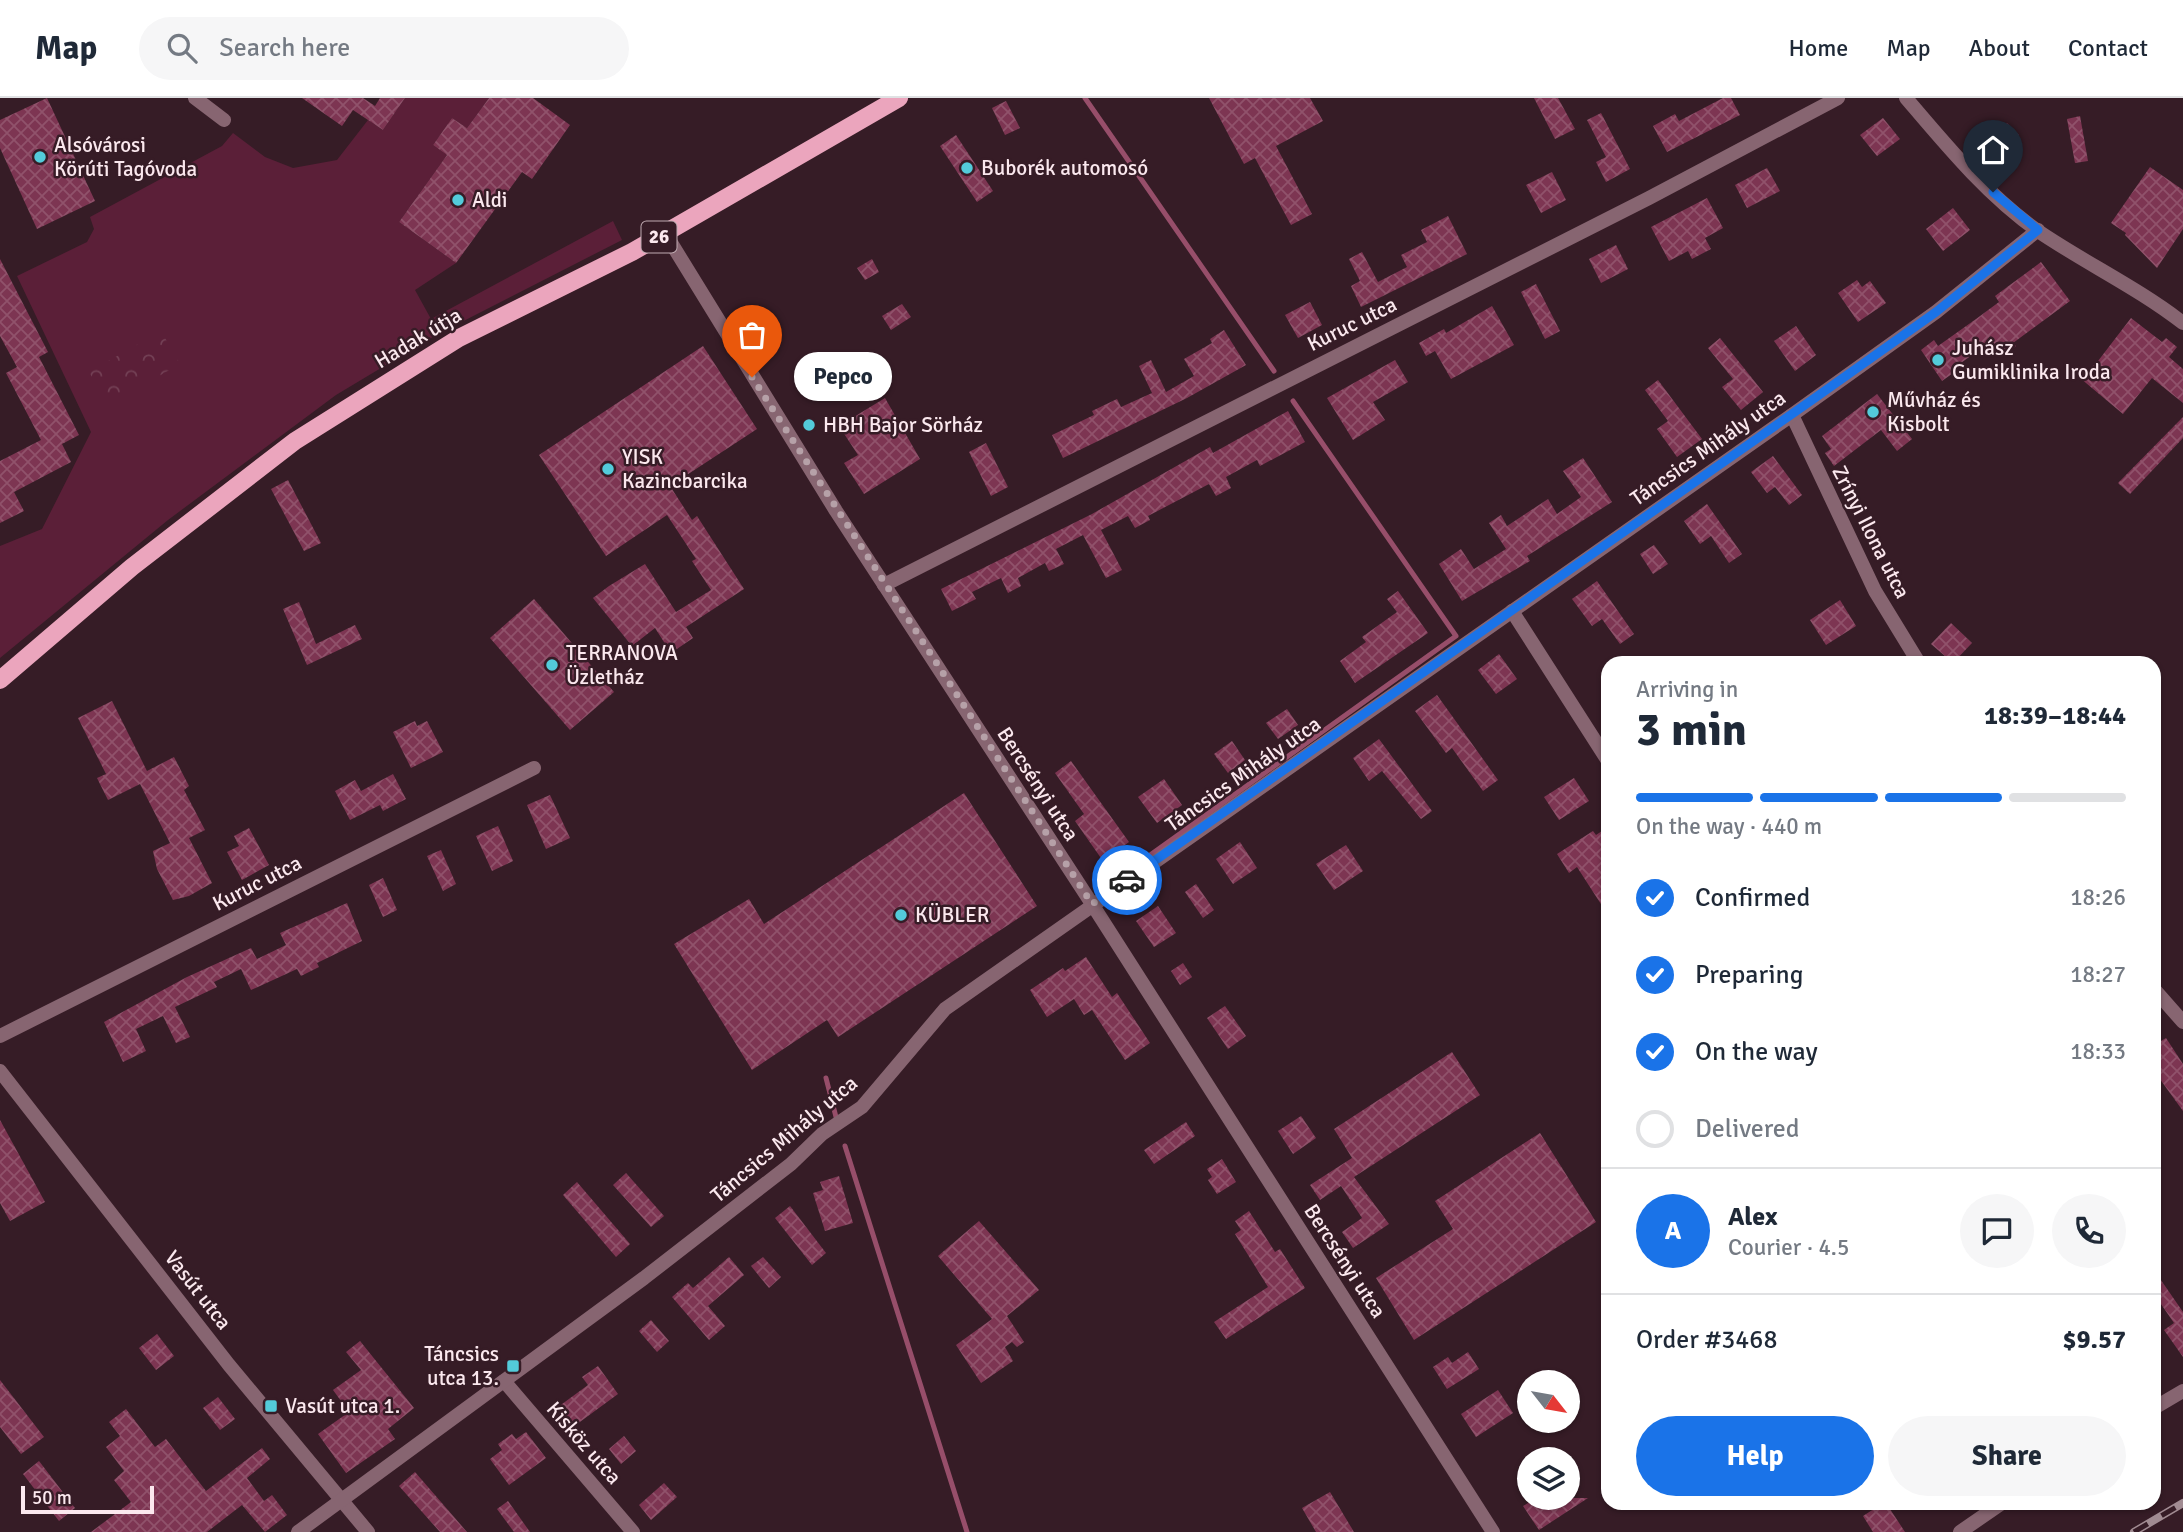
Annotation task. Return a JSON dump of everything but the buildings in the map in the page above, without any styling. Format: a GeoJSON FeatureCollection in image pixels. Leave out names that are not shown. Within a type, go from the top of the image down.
{"type":"FeatureCollection","features":[{"type":"Feature","properties":{"kind":"main road","name":"Hadak útja"},"geometry":{"type":"LineString","coordinates":[[0,680],[132,567],[295,441],[459,338],[665,233],[900,98]]}},
{"type":"Feature","properties":{"kind":"street"},"geometry":{"type":"LineString","coordinates":[[195,98],[224,120]]}},
{"type":"Feature","properties":{"kind":"street","name":"Kuruc utca"},"geometry":{"type":"LineString","coordinates":[[884,585],[1649,198],[1838,98]]}},
{"type":"Feature","properties":{"kind":"street"},"geometry":{"type":"LineString","coordinates":[[1906,98],[1948,148],[2038,230],[2105,270],[2183,323]]}},
{"type":"Feature","properties":{"kind":"street","name":"Táncsics Mihály utca"},"geometry":{"type":"LineString","coordinates":[[298,1532],[343,1502],[644,1278],[791,1164],[822,1134],[862,1107],[945,1009],[1792,415],[1936,312],[2038,230]]}},
{"type":"Feature","properties":{"kind":"street","name":"Bercsényi utca"},"geometry":{"type":"LineString","coordinates":[[665,233],[712,313],[884,585],[1092,904],[1493,1532]]}},
{"type":"Feature","properties":{"kind":"street","name":"Zrínyi Ilona utca"},"geometry":{"type":"LineString","coordinates":[[1792,415],[1870,579],[1915,656]]}},
{"type":"Feature","properties":{"kind":"street"},"geometry":{"type":"LineString","coordinates":[[1512,611],[1601,750]]}},
{"type":"Feature","properties":{"kind":"street","name":"Kuruc utca"},"geometry":{"type":"LineString","coordinates":[[0,1035],[534,768]]}},
{"type":"Feature","properties":{"kind":"street"},"geometry":{"type":"LineString","coordinates":[[2161,997],[2183,1022]]}},
{"type":"Feature","properties":{"kind":"street","name":"Vasút utca"},"geometry":{"type":"LineString","coordinates":[[0,1071],[229,1365],[368,1532]]}},
{"type":"Feature","properties":{"kind":"street","name":"Kisköz utca"},"geometry":{"type":"LineString","coordinates":[[504,1381],[633,1532]]}},
{"type":"Feature","properties":{"kind":"street"},"geometry":{"type":"LineString","coordinates":[[2161,1404],[2183,1391]]}},
{"type":"Feature","properties":{"kind":"street"},"geometry":{"type":"LineString","coordinates":[[1960,1532],[1991,1510]]}},
{"type":"Feature","properties":{"kind":"green space"},"geometry":{"type":"Polygon","coordinates":[[[405,98],[489,98],[467,128],[452,118],[433,145],[447,155],[399,222],[456,263],[415,290],[431,319],[613,221],[622,240],[436,335],[336,395],[168,520],[0,658],[0,546],[42,529],[91,432],[17,276],[87,242],[94,229],[90,217],[222,146],[233,133],[265,157],[293,168],[337,160],[368,120],[383,130],[405,98]]]}},
{"type":"Feature","properties":{"kind":"green space"},"geometry":{"type":"Polygon","coordinates":[[[161,331],[180,364],[108,405],[89,372],[161,331]]]}},
{"type":"Feature","properties":{"kind":"waterway"},"geometry":{"type":"LineString","coordinates":[[1085,98],[1274,371]]}},
{"type":"Feature","properties":{"kind":"waterway"},"geometry":{"type":"LineString","coordinates":[[1104,888],[1456,636],[1293,401]]}},
{"type":"Feature","properties":{"kind":"waterway"},"geometry":{"type":"LineString","coordinates":[[826,1078],[836,1117]]}},
{"type":"Feature","properties":{"kind":"waterway"},"geometry":{"type":"LineString","coordinates":[[845,1146],[967,1532]]}},
{"type":"Feature","properties":{"kind":"railway"},"geometry":{"type":"LineString","coordinates":[[2134,1532],[2183,1503]]}},
{"type":"Feature","properties":{"kind":"way so far"},"geometry":{"type":"LineString","coordinates":[[752,377],[835,511],[1092,904],[1127,880]]}},
{"type":"Feature","properties":{"kind":"place","name":"Alsóvárosi Körúti Tagóvoda"},"geometry":{"type":"Point","coordinates":[40,157]}},
{"type":"Feature","properties":{"kind":"place","name":"Buborék automosó"},"geometry":{"type":"Point","coordinates":[967,168]}},
{"type":"Feature","properties":{"kind":"place","name":"Aldi"},"geometry":{"type":"Point","coordinates":[458,200]}},
{"type":"Feature","properties":{"kind":"place","name":"Juhász Gumiklinika Iroda"},"geometry":{"type":"Point","coordinates":[1938,360]}},
{"type":"Feature","properties":{"kind":"place","name":"Pepco"},"geometry":{"type":"Point","coordinates":[752,377]}},
{"type":"Feature","properties":{"kind":"place","name":"Művház és Kisbolt"},"geometry":{"type":"Point","coordinates":[1873,412]}},
{"type":"Feature","properties":{"kind":"place","name":"HBH Bajor Sörház"},"geometry":{"type":"Point","coordinates":[809,425]}},
{"type":"Feature","properties":{"kind":"place","name":"YISK Kazincbarcika"},"geometry":{"type":"Point","coordinates":[608,469]}},
{"type":"Feature","properties":{"kind":"place","name":"TERRANOVA Üzletház"},"geometry":{"type":"Point","coordinates":[552,665]}},
{"type":"Feature","properties":{"kind":"place","name":"KÜBLER"},"geometry":{"type":"Point","coordinates":[901,915]}},
{"type":"Feature","properties":{"kind":"place","name":"Táncsics utca 13."},"geometry":{"type":"Point","coordinates":[513,1366]}},
{"type":"Feature","properties":{"kind":"place","name":"Vasút utca 1."},"geometry":{"type":"Point","coordinates":[271,1406]}},
{"type":"Feature","properties":{"kind":"route"},"geometry":{"type":"LineString","coordinates":[[1127,880],[1936,312],[2038,230],[1993,192]]}}]}
